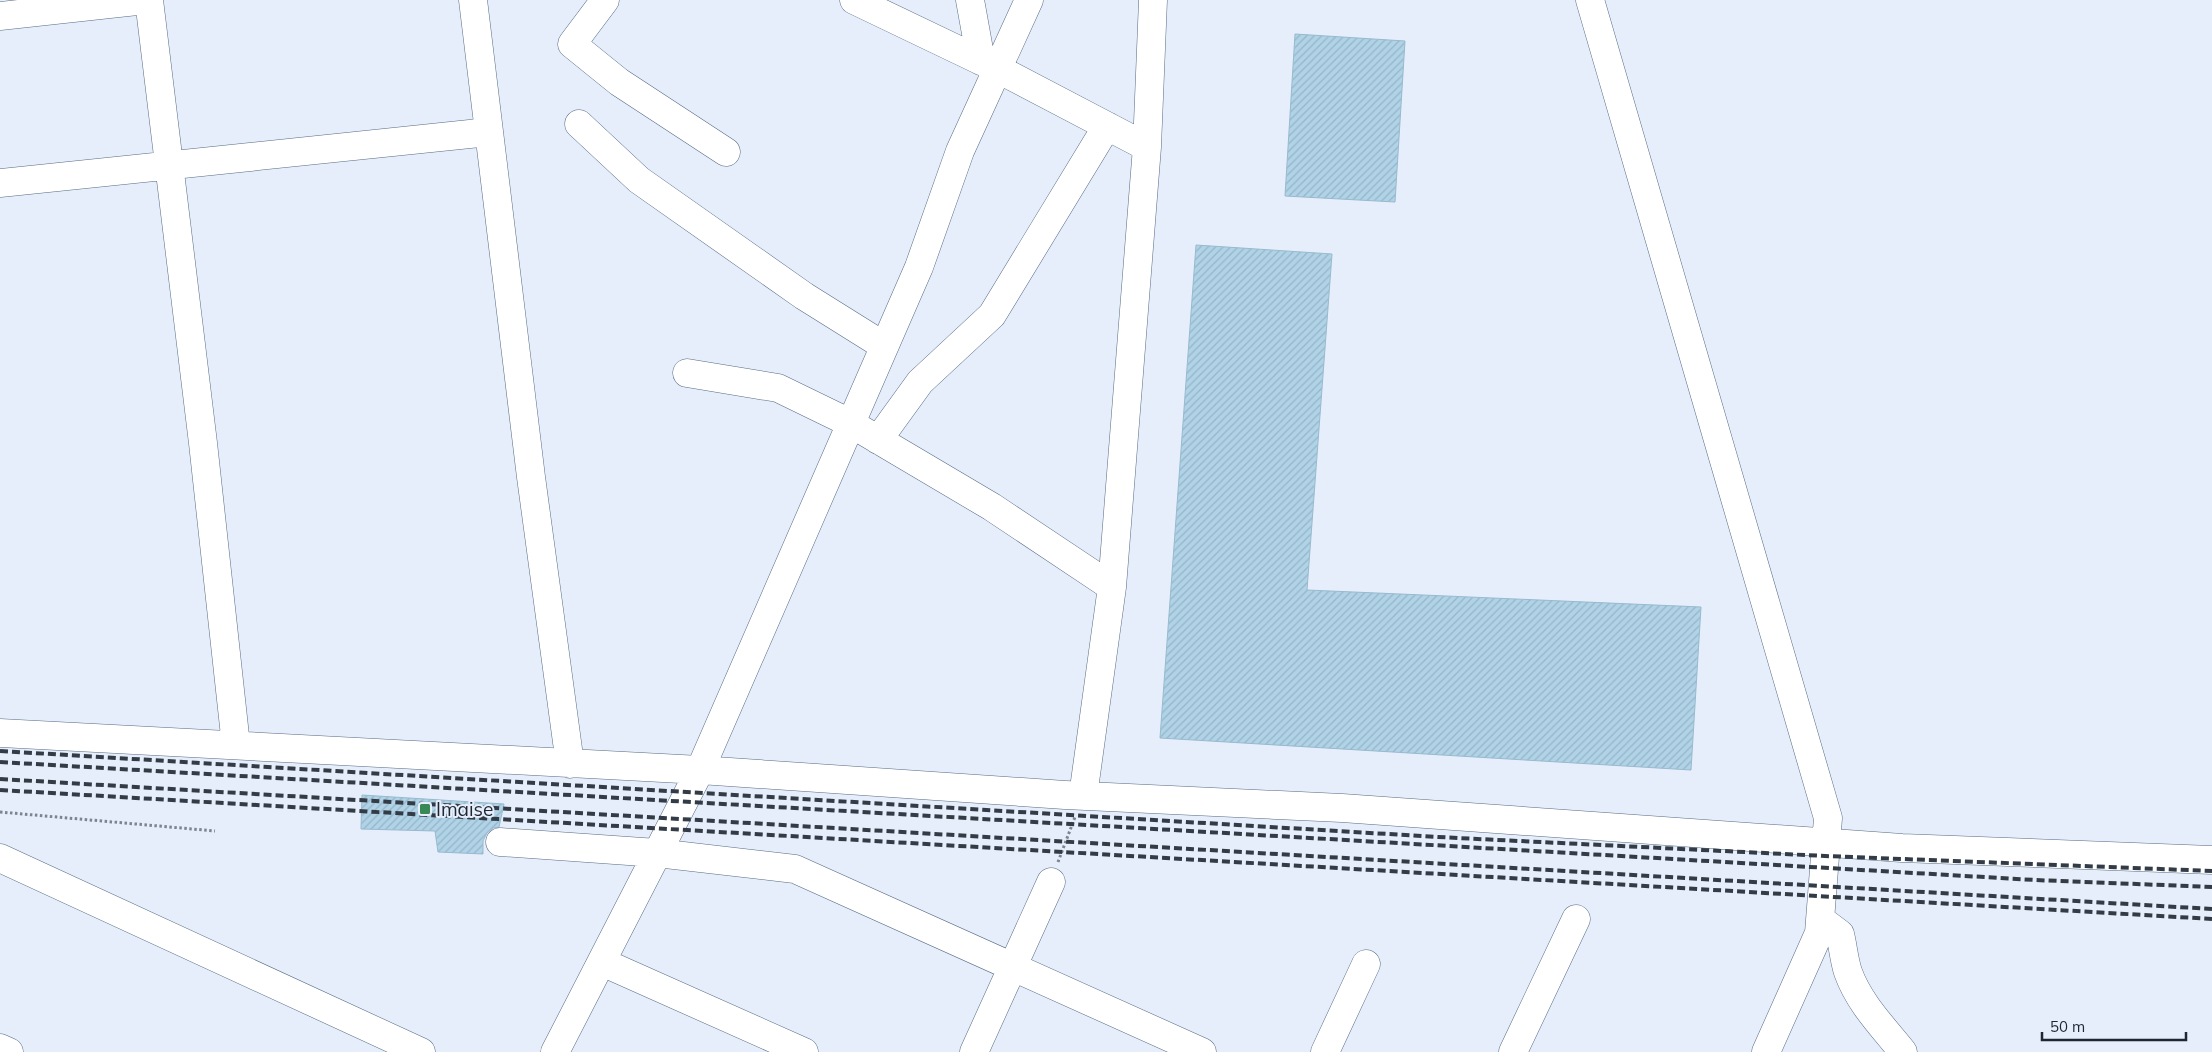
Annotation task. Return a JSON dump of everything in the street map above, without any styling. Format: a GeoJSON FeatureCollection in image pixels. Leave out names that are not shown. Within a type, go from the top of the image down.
{"type":"FeatureCollection","features":[{"type":"Feature","properties":{"kind":"street"},"geometry":{"type":"LineString","coordinates":[[0,16],[148,0],[203,443],[236,745]]}},
{"type":"Feature","properties":{"kind":"street"},"geometry":{"type":"LineString","coordinates":[[472,0],[490,132],[531,477],[570,764]]}},
{"type":"Feature","properties":{"kind":"street"},"geometry":{"type":"LineString","coordinates":[[605,0],[572,44],[619,82],[726,152]]}},
{"type":"Feature","properties":{"kind":"street"},"geometry":{"type":"LineString","coordinates":[[854,0],[990,65],[1147,147]]}},
{"type":"Feature","properties":{"kind":"street"},"geometry":{"type":"LineString","coordinates":[[970,0],[990,65]]}},
{"type":"Feature","properties":{"kind":"street"},"geometry":{"type":"LineString","coordinates":[[555,1052],[700,770],[919,267],[990,65],[1029,0]]}},
{"type":"Feature","properties":{"kind":"street"},"geometry":{"type":"LineString","coordinates":[[1083,796],[1112,587],[1147,147],[1153,0]]}},
{"type":"Feature","properties":{"kind":"street"},"geometry":{"type":"LineString","coordinates":[[1590,0],[1828,818],[1819,934],[1766,1052]]}},
{"type":"Feature","properties":{"kind":"street"},"geometry":{"type":"LineString","coordinates":[[579,124],[639,180],[804,296],[884,346]]}},
{"type":"Feature","properties":{"kind":"street"},"geometry":{"type":"LineString","coordinates":[[878,440],[920,382],[992,315],[1107,126]]}},
{"type":"Feature","properties":{"kind":"street"},"geometry":{"type":"LineString","coordinates":[[0,183],[490,132]]}},
{"type":"Feature","properties":{"kind":"street"},"geometry":{"type":"LineString","coordinates":[[687,373],[778,388],[850,423],[992,507],[1112,587]]}},
{"type":"Feature","properties":{"kind":"street"},"geometry":{"type":"LineString","coordinates":[[0,733],[700,770],[1083,796],[1352,809],[1826,843],[1983,852],[2212,860]]}},
{"type":"Feature","properties":{"kind":"street"},"geometry":{"type":"LineString","coordinates":[[500,842],[657,854],[795,869],[1202,1052]]}},
{"type":"Feature","properties":{"kind":"street"},"geometry":{"type":"LineString","coordinates":[[0,858],[421,1052]]}},
{"type":"Feature","properties":{"kind":"street"},"geometry":{"type":"LineString","coordinates":[[974,1052],[1051,882]]}},
{"type":"Feature","properties":{"kind":"street"},"geometry":{"type":"LineString","coordinates":[[1513,1052],[1576,919]]}},
{"type":"Feature","properties":{"kind":"street"},"geometry":{"type":"LineString","coordinates":[[1820,919],[1840,934],[1848,971],[1857,991],[1872,1015],[1904,1052]]}},
{"type":"Feature","properties":{"kind":"street"},"geometry":{"type":"LineString","coordinates":[[602,962],[804,1052]]}},
{"type":"Feature","properties":{"kind":"street"},"geometry":{"type":"LineString","coordinates":[[1325,1052],[1366,964]]}},
{"type":"Feature","properties":{"kind":"street"},"geometry":{"type":"LineString","coordinates":[[0,1048],[9,1052]]}},
{"type":"Feature","properties":{"kind":"path"},"geometry":{"type":"LineString","coordinates":[[1051,882],[1083,796]]}},
{"type":"Feature","properties":{"kind":"path"},"geometry":{"type":"LineString","coordinates":[[0,812],[215,831]]}},
{"type":"Feature","properties":{"kind":"building"},"geometry":{"type":"Polygon","coordinates":[[[1295,34],[1405,41],[1395,202],[1285,196],[1295,34]]]}},
{"type":"Feature","properties":{"kind":"building"},"geometry":{"type":"Polygon","coordinates":[[[1196,245],[1332,254],[1307,590],[1701,607],[1691,770],[1160,738],[1196,245]]]}},
{"type":"Feature","properties":{"kind":"building"},"geometry":{"type":"Polygon","coordinates":[[[362,795],[504,804],[499,827],[493,828],[487,833],[483,841],[483,854],[438,852],[435,831],[361,829],[362,795]]]}},
{"type":"Feature","properties":{"kind":"railway"},"geometry":{"type":"LineString","coordinates":[[0,751],[1438,837],[1825,856],[2212,871]]}},
{"type":"Feature","properties":{"kind":"railway"},"geometry":{"type":"LineString","coordinates":[[0,762],[2035,880],[2212,887]]}},
{"type":"Feature","properties":{"kind":"railway"},"geometry":{"type":"LineString","coordinates":[[0,779],[2212,909]]}},
{"type":"Feature","properties":{"kind":"railway"},"geometry":{"type":"LineString","coordinates":[[0,790],[2212,919]]}},
{"type":"Feature","properties":{"kind":"place","name":"Imaise"},"geometry":{"type":"Point","coordinates":[425,809]}}]}
